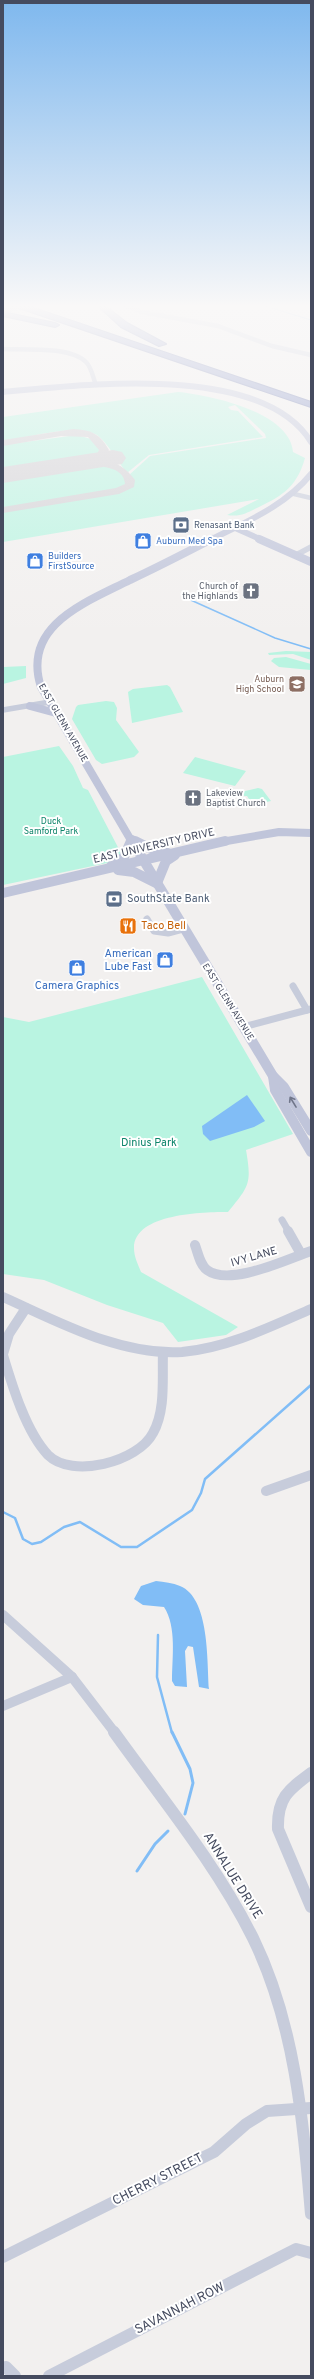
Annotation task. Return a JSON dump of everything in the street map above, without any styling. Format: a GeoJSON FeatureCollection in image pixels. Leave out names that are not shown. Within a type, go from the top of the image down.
{"type":"FeatureCollection","features":[{"type":"Feature","properties":{"kind":"main road"},"geometry":{"type":"LineString","coordinates":[[285,416],[301,428],[311,442]]}},
{"type":"Feature","properties":{"kind":"main road","name":"EAST GLENN AVENUE"},"geometry":{"type":"LineString","coordinates":[[311,474],[294,494],[250,519],[88,600],[58,620],[44,638],[37,655],[36,673],[42,690],[132,839],[182,928],[273,1076],[284,1087],[311,1131]]}},
{"type":"Feature","properties":{"kind":"main road"},"geometry":{"type":"LineString","coordinates":[[248,534],[250,519]]}},
{"type":"Feature","properties":{"kind":"main road"},"geometry":{"type":"LineString","coordinates":[[233,527],[311,562]]}},
{"type":"Feature","properties":{"kind":"main road"},"geometry":{"type":"LineString","coordinates":[[216,536],[248,534]]}},
{"type":"Feature","properties":{"kind":"main road"},"geometry":{"type":"LineString","coordinates":[[30,706],[38,699],[42,690]]}},
{"type":"Feature","properties":{"kind":"main road"},"geometry":{"type":"LineString","coordinates":[[30,706],[56,713]]}},
{"type":"Feature","properties":{"kind":"main road","name":"EAST UNIVERSITY DRIVE"},"geometry":{"type":"LineString","coordinates":[[3,893],[266,833],[311,833]]}},
{"type":"Feature","properties":{"kind":"main road"},"geometry":{"type":"LineString","coordinates":[[106,869],[120,862],[132,839],[151,849],[177,853]]}},
{"type":"Feature","properties":{"kind":"main road"},"geometry":{"type":"LineString","coordinates":[[106,869],[134,872],[157,883],[166,861],[177,853]]}},
{"type":"Feature","properties":{"kind":"main road","name":"EAST GLENN AVENUE"},"geometry":{"type":"LineString","coordinates":[[273,1076],[275,1090],[311,1152]]}},
{"type":"Feature","properties":{"kind":"street"},"geometry":{"type":"LineString","coordinates":[[294,494],[311,498]]}},
{"type":"Feature","properties":{"kind":"street"},"geometry":{"type":"LineString","coordinates":[[296,555],[311,547]]}},
{"type":"Feature","properties":{"kind":"street"},"geometry":{"type":"LineString","coordinates":[[3,710],[50,702]]}},
{"type":"Feature","properties":{"kind":"street"},"geometry":{"type":"LineString","coordinates":[[147,919],[154,932],[161,934],[182,928]]}},
{"type":"Feature","properties":{"kind":"street"},"geometry":{"type":"LineString","coordinates":[[243,1027],[309,1010],[293,986]]}},
{"type":"Feature","properties":{"kind":"street"},"geometry":{"type":"LineString","coordinates":[[282,1220],[301,1254]]}},
{"type":"Feature","properties":{"kind":"street","name":"IVY LANE"},"geometry":{"type":"LineString","coordinates":[[195,1245],[207,1270],[214,1274],[224,1276],[242,1273],[311,1251]]}},
{"type":"Feature","properties":{"kind":"street"},"geometry":{"type":"LineString","coordinates":[[3,1298],[26,1308],[128,1345],[163,1352],[232,1341],[311,1309]]}},
{"type":"Feature","properties":{"kind":"street"},"geometry":{"type":"LineString","coordinates":[[26,1308],[9,1334],[3,1354],[9,1376],[36,1441],[46,1454],[67,1466],[84,1468],[119,1459],[135,1452],[148,1442],[156,1428],[163,1352]]}},
{"type":"Feature","properties":{"kind":"street"},"geometry":{"type":"LineString","coordinates":[[266,1491],[311,1475]]}},
{"type":"Feature","properties":{"kind":"street","name":"ANNALUE DRIVE"},"geometry":{"type":"LineString","coordinates":[[3,1615],[24,1631],[72,1677],[150,1779],[216,1873],[253,1938],[273,1987],[307,2109],[311,2214]]}},
{"type":"Feature","properties":{"kind":"street"},"geometry":{"type":"LineString","coordinates":[[3,1706],[72,1677]]}},
{"type":"Feature","properties":{"kind":"street"},"geometry":{"type":"LineString","coordinates":[[311,1773],[286,1794],[278,1804],[277,1817],[278,1829],[311,1907]]}},
{"type":"Feature","properties":{"kind":"street","name":"CHERRY STREET"},"geometry":{"type":"LineString","coordinates":[[3,2257],[214,2152],[246,2124],[268,2111],[307,2109]]}},
{"type":"Feature","properties":{"kind":"street","name":"SAVANNAH ROW"},"geometry":{"type":"LineString","coordinates":[[49,2376],[296,2249],[311,2253]]}},
{"type":"Feature","properties":{"kind":"street"},"geometry":{"type":"LineString","coordinates":[[3,2368],[6,2367],[15,2376]]}},
{"type":"Feature","properties":{"kind":"green space"},"geometry":{"type":"Polygon","coordinates":[[[243,416],[263,437],[149,455],[127,473],[109,447],[97,435],[77,430],[51,432],[3,441],[3,417],[243,416]]]}},
{"type":"Feature","properties":{"kind":"green space"},"geometry":{"type":"Polygon","coordinates":[[[246,416],[264,416],[278,426],[289,438],[293,452],[305,458],[302,468],[294,483],[282,494],[268,503],[243,514],[227,515],[259,499],[3,542],[3,512],[124,491],[133,483],[129,475],[150,456],[266,438],[265,434],[246,416]]]}},
{"type":"Feature","properties":{"kind":"green space"},"geometry":{"type":"Polygon","coordinates":[[[77,435],[91,439],[99,449],[99,454],[90,458],[3,471],[3,445],[77,435]]]}},
{"type":"Feature","properties":{"kind":"green space"},"geometry":{"type":"Polygon","coordinates":[[[93,465],[114,468],[122,474],[127,483],[116,490],[3,509],[3,480],[93,465]]]}},
{"type":"Feature","properties":{"kind":"green space"},"geometry":{"type":"Polygon","coordinates":[[[286,651],[311,652],[311,660],[293,654],[269,655],[268,653],[286,651]]]}},
{"type":"Feature","properties":{"kind":"green space"},"geometry":{"type":"Polygon","coordinates":[[[286,657],[311,664],[311,670],[279,667],[271,661],[274,658],[286,657]]]}},
{"type":"Feature","properties":{"kind":"green space"},"geometry":{"type":"Polygon","coordinates":[[[26,666],[26,678],[3,684],[3,667],[26,666]]]}},
{"type":"Feature","properties":{"kind":"green space"},"geometry":{"type":"Polygon","coordinates":[[[167,685],[170,687],[183,712],[132,723],[128,692],[133,689],[167,685]]]}},
{"type":"Feature","properties":{"kind":"green space"},"geometry":{"type":"Polygon","coordinates":[[[106,701],[114,702],[117,708],[116,720],[139,752],[134,757],[102,764],[96,760],[72,719],[78,705],[106,701]]]}},
{"type":"Feature","properties":{"kind":"green space","name":"Duck Samford Park"},"geometry":{"type":"Polygon","coordinates":[[[59,746],[73,766],[83,788],[88,790],[121,853],[115,860],[107,863],[3,885],[3,757],[59,746]]]}},
{"type":"Feature","properties":{"kind":"green space"},"geometry":{"type":"Polygon","coordinates":[[[195,757],[246,771],[235,786],[183,773],[195,757]]]}},
{"type":"Feature","properties":{"kind":"green space"},"geometry":{"type":"Polygon","coordinates":[[[258,788],[262,789],[271,801],[253,805],[247,796],[244,796],[241,792],[258,788]]]}},
{"type":"Feature","properties":{"kind":"green space","name":"Dinius Park"},"geometry":{"type":"Polygon","coordinates":[[[202,977],[293,1134],[246,1150],[249,1170],[247,1184],[241,1196],[228,1212],[188,1214],[172,1217],[158,1221],[145,1228],[137,1236],[134,1251],[141,1272],[238,1327],[226,1335],[178,1342],[163,1323],[107,1305],[44,1280],[3,1274],[3,1017],[29,1022],[202,977]]]}},
{"type":"Feature","properties":{"kind":"water"},"geometry":{"type":"Polygon","coordinates":[[[247,1095],[265,1121],[254,1127],[210,1141],[203,1134],[202,1126],[247,1095]]]}},
{"type":"Feature","properties":{"kind":"water"},"geometry":{"type":"Polygon","coordinates":[[[156,1581],[180,1586],[190,1593],[197,1603],[205,1632],[209,1689],[199,1687],[193,1647],[188,1646],[185,1651],[187,1687],[175,1686],[172,1681],[173,1643],[171,1624],[168,1615],[164,1607],[143,1605],[134,1599],[141,1586],[156,1581]]]}},
{"type":"Feature","properties":{"kind":"waterway"},"geometry":{"type":"LineString","coordinates":[[184,597],[275,638],[311,649]]}},
{"type":"Feature","properties":{"kind":"waterway"},"geometry":{"type":"LineString","coordinates":[[3,1512],[15,1518],[23,1539],[32,1544],[41,1542],[64,1527],[80,1522],[121,1547],[137,1547],[192,1510],[201,1493],[205,1479],[311,1385]]}},
{"type":"Feature","properties":{"kind":"waterway"},"geometry":{"type":"LineString","coordinates":[[158,1635],[157,1677],[172,1733]]}},
{"type":"Feature","properties":{"kind":"waterway"},"geometry":{"type":"LineString","coordinates":[[172,1732],[190,1769],[193,1783],[185,1814]]}},
{"type":"Feature","properties":{"kind":"waterway"},"geometry":{"type":"LineString","coordinates":[[137,1871],[155,1844],[168,1831]]}},
{"type":"Feature","properties":{"kind":"taxiway"},"geometry":{"type":"LineString","coordinates":[[3,443],[49,434],[73,432],[92,435],[96,438],[104,450],[101,456],[89,462],[103,463],[117,467],[130,480],[130,485],[119,491],[3,510]]}},
{"type":"Feature","properties":{"kind":"runway"},"geometry":{"type":"LineString","coordinates":[[3,475],[113,458]]}},
{"type":"Feature","properties":{"kind":"place","name":"Renasant Bank"},"geometry":{"type":"Point","coordinates":[181,525]}},
{"type":"Feature","properties":{"kind":"place","name":"Auburn Med Spa"},"geometry":{"type":"Point","coordinates":[143,541]}},
{"type":"Feature","properties":{"kind":"place","name":"Builders FirstSource"},"geometry":{"type":"Point","coordinates":[35,561]}},
{"type":"Feature","properties":{"kind":"place","name":"Church of the Highlands"},"geometry":{"type":"Point","coordinates":[251,591]}},
{"type":"Feature","properties":{"kind":"place","name":"Auburn High School"},"geometry":{"type":"Point","coordinates":[297,684]}},
{"type":"Feature","properties":{"kind":"place","name":"Lakeview Baptist Church"},"geometry":{"type":"Point","coordinates":[193,798]}},
{"type":"Feature","properties":{"kind":"place","name":"SouthState Bank"},"geometry":{"type":"Point","coordinates":[114,899]}},
{"type":"Feature","properties":{"kind":"place","name":"Taco Bell"},"geometry":{"type":"Point","coordinates":[128,926]}},
{"type":"Feature","properties":{"kind":"place","name":"American Lube Fast"},"geometry":{"type":"Point","coordinates":[165,960]}},
{"type":"Feature","properties":{"kind":"place","name":"Camera Graphics"},"geometry":{"type":"Point","coordinates":[77,968]}}]}
